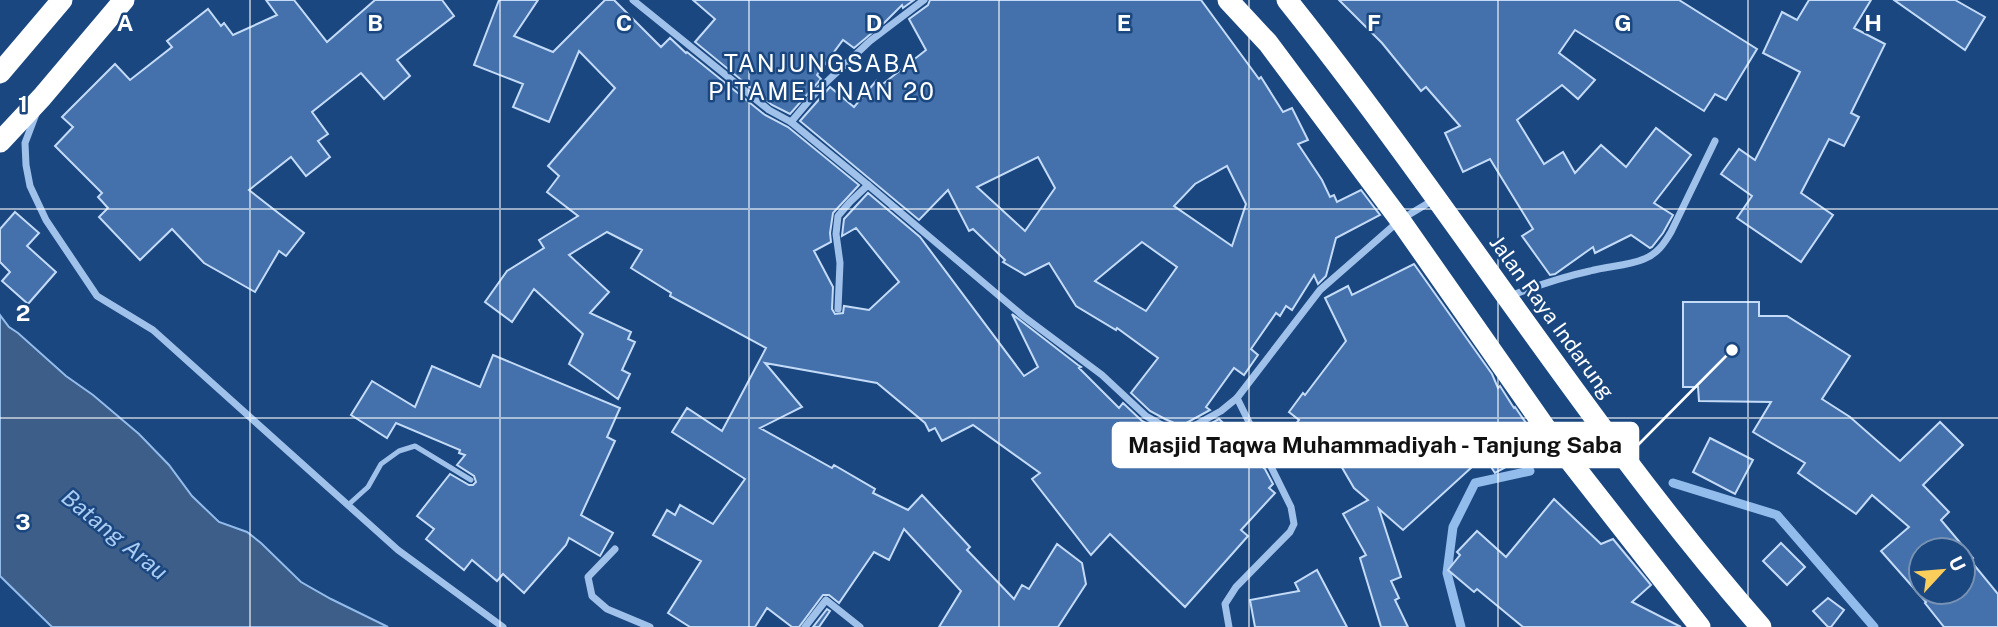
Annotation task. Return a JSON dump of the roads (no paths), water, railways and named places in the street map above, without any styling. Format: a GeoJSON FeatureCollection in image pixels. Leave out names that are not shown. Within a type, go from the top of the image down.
{"type":"FeatureCollection","features":[{"type":"Feature","properties":{"kind":"highway"},"geometry":{"type":"LineString","coordinates":[[0,73],[62,0]]}},
{"type":"Feature","properties":{"kind":"highway"},"geometry":{"type":"LineString","coordinates":[[0,142],[124,0]]}},
{"type":"Feature","properties":{"kind":"highway"},"geometry":{"type":"LineString","coordinates":[[1228,0],[1268,43],[1400,220],[1556,443],[1700,627]]}},
{"type":"Feature","properties":{"kind":"highway","name":"Jalan Raya Indarung"},"geometry":{"type":"LineString","coordinates":[[1287,0],[1436,198],[1630,467],[1761,627]]}},
{"type":"Feature","properties":{"kind":"street"},"geometry":{"type":"LineString","coordinates":[[633,0],[769,110],[791,122],[1023,316],[1102,375],[1146,416],[1181,433],[1221,411],[1237,398],[1320,290],[1400,220],[1436,198]]}},
{"type":"Feature","properties":{"kind":"street"},"geometry":{"type":"LineString","coordinates":[[791,122],[818,90],[870,41],[924,0]]}},
{"type":"Feature","properties":{"kind":"street"},"geometry":{"type":"LineString","coordinates":[[42,97],[25,143],[30,186],[46,220],[97,296],[153,330],[398,550],[503,627]]}},
{"type":"Feature","properties":{"kind":"street"},"geometry":{"type":"LineString","coordinates":[[1506,298],[1551,281],[1643,260],[1655,253],[1664,245],[1671,232],[1715,141]]}},
{"type":"Feature","properties":{"kind":"street"},"geometry":{"type":"LineString","coordinates":[[838,309],[841,263],[836,234],[838,216],[868,185]]}},
{"type":"Feature","properties":{"kind":"street"},"geometry":{"type":"LineString","coordinates":[[1229,627],[1225,604],[1230,596],[1290,532],[1294,524],[1291,507],[1237,398]]}},
{"type":"Feature","properties":{"kind":"street"},"geometry":{"type":"LineString","coordinates":[[615,549],[588,577],[592,596],[607,609],[650,627]]}},
{"type":"Feature","properties":{"kind":"street"},"geometry":{"type":"LineString","coordinates":[[805,627],[826,600],[860,627]]}},
{"type":"Feature","properties":{"kind":"lane"},"geometry":{"type":"LineString","coordinates":[[348,505],[368,487],[381,464],[399,451],[415,446],[471,480]]}},
{"type":"Feature","properties":{"kind":"water","name":"Batang Arau"},"geometry":{"type":"Polygon","coordinates":[[[0,315],[9,327],[66,376],[139,434],[169,465],[192,496],[219,522],[247,532],[301,582],[388,627],[52,627],[0,576],[0,315]]]}},
{"type":"Feature","properties":{"kind":"waterway"},"geometry":{"type":"LineString","coordinates":[[1461,627],[1447,573],[1453,527],[1475,483],[1530,471]]}},
{"type":"Feature","properties":{"kind":"waterway"},"geometry":{"type":"LineString","coordinates":[[1673,483],[1777,515],[1874,627]]}},
{"type":"Feature","properties":{"kind":"place","name":"Masjid Taqwa Muhammadiyah - Tanjung Saba"},"geometry":{"type":"Point","coordinates":[1732,350]}},
{"type":"Feature","properties":{"kind":"district","name":"TANJUNGSABA PITAMEH NAN 20"},"geometry":{"type":"Point","coordinates":[822,77]}}]}
